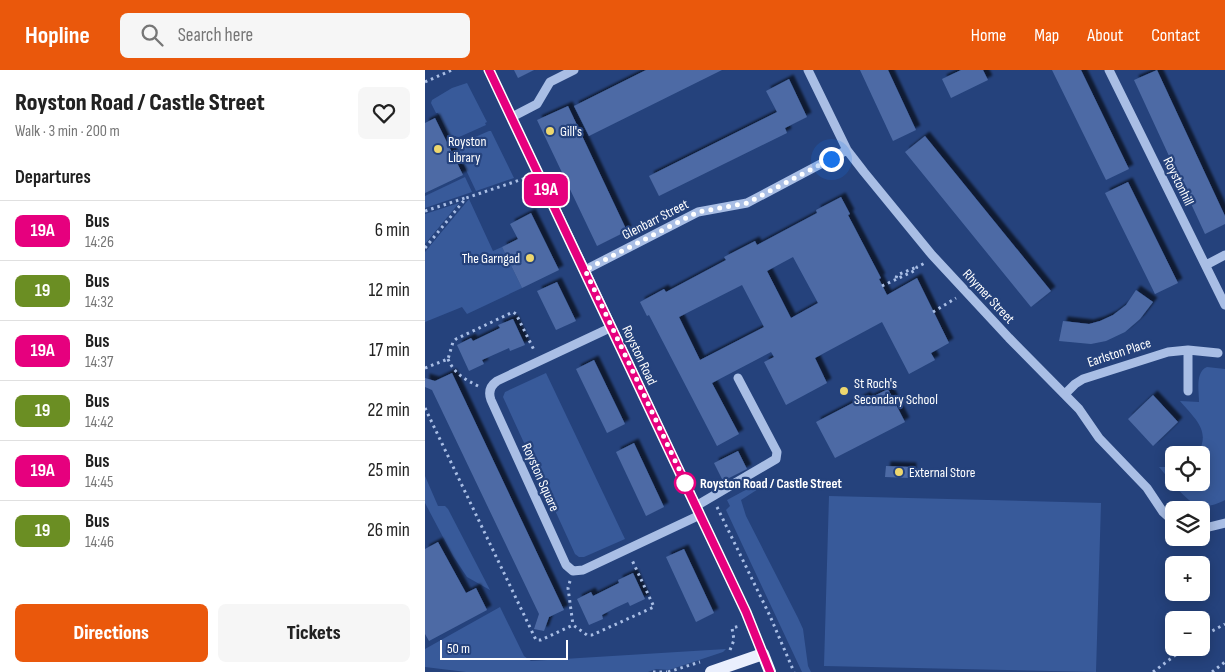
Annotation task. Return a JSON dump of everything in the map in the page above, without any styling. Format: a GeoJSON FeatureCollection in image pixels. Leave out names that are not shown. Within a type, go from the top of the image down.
{"type":"FeatureCollection","features":[{"type":"Feature","properties":{"kind":"main road"},"geometry":{"type":"LineString","coordinates":[[711,672],[763,654],[770,672]]}},
{"type":"Feature","properties":{"kind":"street","name":"Royston Road"},"geometry":{"type":"LineString","coordinates":[[489,70],[612,327],[763,654]]}},
{"type":"Feature","properties":{"kind":"street","name":"Rhymer Street"},"geometry":{"type":"LineString","coordinates":[[808,70],[847,150],[935,258],[1009,338],[1065,394],[1099,438],[1147,488],[1165,514]]}},
{"type":"Feature","properties":{"kind":"street","name":"Roystonhill"},"geometry":{"type":"LineString","coordinates":[[1109,70],[1225,305]]}},
{"type":"Feature","properties":{"kind":"street"},"geometry":{"type":"LineString","coordinates":[[512,117],[539,102],[550,82],[572,71]]}},
{"type":"Feature","properties":{"kind":"street","name":"Glenbarr Street"},"geometry":{"type":"LineString","coordinates":[[585,270],[698,212],[747,203],[847,150]]}},
{"type":"Feature","properties":{"kind":"street"},"geometry":{"type":"LineString","coordinates":[[1206,265],[1225,256]]}},
{"type":"Feature","properties":{"kind":"street"},"geometry":{"type":"LineString","coordinates":[[490,391],[497,381],[612,327]]}},
{"type":"Feature","properties":{"kind":"street"},"geometry":{"type":"LineString","coordinates":[[1188,350],[1188,392]]}},
{"type":"Feature","properties":{"kind":"street","name":"Earlston Place"},"geometry":{"type":"LineString","coordinates":[[1065,394],[1083,379],[1159,354],[1188,350],[1218,353]]}},
{"type":"Feature","properties":{"kind":"street"},"geometry":{"type":"LineString","coordinates":[[573,571],[583,570],[628,550],[698,511],[713,498],[774,461],[777,452],[738,378]]}},
{"type":"Feature","properties":{"kind":"street","name":"Royston Square"},"geometry":{"type":"LineString","coordinates":[[490,391],[491,400],[567,565],[573,571]]}},
{"type":"Feature","properties":{"kind":"street"},"geometry":{"type":"LineString","coordinates":[[1210,527],[1225,523]]}},
{"type":"Feature","properties":{"kind":"path"},"geometry":{"type":"LineString","coordinates":[[425,82],[452,70]]}},
{"type":"Feature","properties":{"kind":"path"},"geometry":{"type":"LineString","coordinates":[[425,211],[539,174]]}},
{"type":"Feature","properties":{"kind":"path"},"geometry":{"type":"LineString","coordinates":[[425,248],[466,198]]}},
{"type":"Feature","properties":{"kind":"path"},"geometry":{"type":"LineString","coordinates":[[882,286],[896,278],[899,279],[917,267]]}},
{"type":"Feature","properties":{"kind":"path"},"geometry":{"type":"LineString","coordinates":[[933,312],[943,306]]}},
{"type":"Feature","properties":{"kind":"path"},"geometry":{"type":"LineString","coordinates":[[490,391],[460,376],[453,368],[448,359],[455,339],[513,312],[539,361]]}},
{"type":"Feature","properties":{"kind":"path"},"geometry":{"type":"LineString","coordinates":[[425,368],[448,359]]}},
{"type":"Feature","properties":{"kind":"path"},"geometry":{"type":"LineString","coordinates":[[425,408],[534,638],[541,640],[573,625]]}},
{"type":"Feature","properties":{"kind":"path"},"geometry":{"type":"LineString","coordinates":[[713,498],[770,616],[794,672]]}},
{"type":"Feature","properties":{"kind":"path"},"geometry":{"type":"LineString","coordinates":[[573,625],[590,635],[654,607],[628,550]]}},
{"type":"Feature","properties":{"kind":"path"},"geometry":{"type":"LineString","coordinates":[[573,571],[569,588],[573,625]]}},
{"type":"Feature","properties":{"kind":"path"},"geometry":{"type":"LineString","coordinates":[[1210,632],[1225,624]]}},
{"type":"Feature","properties":{"kind":"path"},"geometry":{"type":"LineString","coordinates":[[1153,672],[1174,656]]}},
{"type":"Feature","properties":{"kind":"path"},"geometry":{"type":"LineString","coordinates":[[1212,672],[1225,662]]}},
{"type":"Feature","properties":{"kind":"path"},"geometry":{"type":"LineString","coordinates":[[653,672],[667,672]]}},
{"type":"Feature","properties":{"kind":"shaded area"},"geometry":{"type":"Polygon","coordinates":[[[467,83],[487,122],[485,123],[486,125],[457,138],[456,136],[449,137],[438,113],[436,113],[431,103],[432,100],[452,88],[467,83]]]}},
{"type":"Feature","properties":{"kind":"shaded area"},"geometry":{"type":"Polygon","coordinates":[[[491,131],[514,178],[476,191],[457,151],[459,150],[459,144],[491,131]]]}},
{"type":"Feature","properties":{"kind":"shaded area"},"geometry":{"type":"Polygon","coordinates":[[[465,177],[472,192],[425,208],[425,196],[465,177]]]}},
{"type":"Feature","properties":{"kind":"shaded area"},"geometry":{"type":"Polygon","coordinates":[[[469,199],[493,251],[502,247],[522,288],[467,314],[462,307],[425,322],[425,252],[469,199]]]}},
{"type":"Feature","properties":{"kind":"shaded area"},"geometry":{"type":"Polygon","coordinates":[[[459,203],[425,244],[425,214],[459,203]]]}},
{"type":"Feature","properties":{"kind":"shaded area"},"geometry":{"type":"Polygon","coordinates":[[[1207,367],[1225,369],[1225,500],[1210,505],[1210,501],[1190,501],[1179,491],[1210,491],[1210,446],[1201,446],[1203,439],[1200,426],[1180,401],[1199,402],[1199,377],[1203,369],[1207,367]]]}},
{"type":"Feature","properties":{"kind":"shaded area"},"geometry":{"type":"Polygon","coordinates":[[[546,373],[625,539],[584,557],[579,557],[575,554],[503,397],[505,392],[546,373]]]}},
{"type":"Feature","properties":{"kind":"shaded area"},"geometry":{"type":"Polygon","coordinates":[[[1159,467],[1165,467],[1165,474],[1159,467]]]}},
{"type":"Feature","properties":{"kind":"shaded area"},"geometry":{"type":"Polygon","coordinates":[[[425,476],[438,506],[445,506],[448,509],[490,590],[467,577],[453,556],[425,503],[425,476]]]}},
{"type":"Feature","properties":{"kind":"shaded area"},"geometry":{"type":"Polygon","coordinates":[[[764,480],[769,482],[741,500],[746,516],[803,629],[808,666],[811,672],[802,672],[726,510],[730,506],[727,500],[764,480]]]}},
{"type":"Feature","properties":{"kind":"shaded area"},"geometry":{"type":"Polygon","coordinates":[[[829,496],[1101,503],[1096,672],[824,666],[829,496]]]}},
{"type":"Feature","properties":{"kind":"shaded area"},"geometry":{"type":"Polygon","coordinates":[[[500,607],[524,656],[531,661],[726,649],[723,652],[669,670],[656,669],[648,672],[466,672],[425,667],[425,649],[500,607]]]}},
{"type":"Feature","properties":{"kind":"building"},"geometry":{"type":"Polygon","coordinates":[[[514,70],[534,70],[518,78],[514,70]]]}},
{"type":"Feature","properties":{"kind":"building"},"geometry":{"type":"Polygon","coordinates":[[[646,70],[722,70],[589,136],[574,106],[646,70]]]}},
{"type":"Feature","properties":{"kind":"building"},"geometry":{"type":"Polygon","coordinates":[[[860,70],[888,70],[916,130],[893,141],[860,70]]]}},
{"type":"Feature","properties":{"kind":"building"},"geometry":{"type":"Polygon","coordinates":[[[961,70],[983,70],[988,80],[951,98],[942,79],[961,70]]]}},
{"type":"Feature","properties":{"kind":"building"},"geometry":{"type":"Polygon","coordinates":[[[1052,70],[1081,70],[1129,169],[1106,180],[1052,70]]]}},
{"type":"Feature","properties":{"kind":"building"},"geometry":{"type":"Polygon","coordinates":[[[1157,70],[1225,216],[1225,224],[1205,234],[1134,80],[1157,70]]]}},
{"type":"Feature","properties":{"kind":"building"},"geometry":{"type":"Polygon","coordinates":[[[789,79],[807,117],[785,128],[787,133],[659,196],[649,176],[777,112],[766,91],[789,79]]]}},
{"type":"Feature","properties":{"kind":"building"},"geometry":{"type":"Polygon","coordinates":[[[568,106],[627,231],[597,246],[537,120],[568,106]]]}},
{"type":"Feature","properties":{"kind":"building","name":"Royston Library"},"geometry":{"type":"Polygon","coordinates":[[[435,118],[463,175],[425,193],[425,123],[435,118]]]}},
{"type":"Feature","properties":{"kind":"building"},"geometry":{"type":"Polygon","coordinates":[[[925,136],[1051,291],[1031,307],[905,152],[925,136]]]}},
{"type":"Feature","properties":{"kind":"building"},"geometry":{"type":"Polygon","coordinates":[[[1128,182],[1178,283],[1155,294],[1105,193],[1128,182]]]}},
{"type":"Feature","properties":{"kind":"building"},"geometry":{"type":"Polygon","coordinates":[[[841,197],[850,214],[848,215],[881,278],[879,279],[887,295],[917,278],[949,343],[931,353],[935,360],[909,374],[882,322],[815,358],[827,383],[786,405],[764,362],[774,357],[771,352],[712,383],[739,434],[717,446],[649,315],[647,316],[640,302],[664,289],[666,292],[726,260],[724,257],[755,241],[757,245],[817,213],[816,210],[841,197]],[[793,257],[767,271],[791,318],[818,303],[793,257]],[[742,285],[679,317],[700,360],[764,327],[742,285]]]}},
{"type":"Feature","properties":{"kind":"building","name":"The Garngad"},"geometry":{"type":"Polygon","coordinates":[[[531,213],[559,270],[522,288],[502,247],[518,239],[510,224],[531,213]]]}},
{"type":"Feature","properties":{"kind":"building"},"geometry":{"type":"Polygon","coordinates":[[[557,282],[576,321],[556,330],[537,291],[557,282]]]}},
{"type":"Feature","properties":{"kind":"building"},"geometry":{"type":"Polygon","coordinates":[[[1136,290],[1153,302],[1140,319],[1125,332],[1106,341],[1091,344],[1059,341],[1063,321],[1089,324],[1100,321],[1113,315],[1126,305],[1136,290]]]}},
{"type":"Feature","properties":{"kind":"building"},"geometry":{"type":"Polygon","coordinates":[[[513,319],[525,345],[510,351],[509,348],[482,360],[484,364],[469,371],[457,345],[471,338],[473,341],[500,328],[498,325],[513,319]]]}},
{"type":"Feature","properties":{"kind":"building"},"geometry":{"type":"Polygon","coordinates":[[[594,360],[625,424],[607,433],[576,369],[594,360]]]}},
{"type":"Feature","properties":{"kind":"building"},"geometry":{"type":"Polygon","coordinates":[[[452,373],[564,610],[549,617],[544,631],[534,629],[539,614],[432,390],[425,387],[425,378],[435,381],[452,373]]]}},
{"type":"Feature","properties":{"kind":"building"},"geometry":{"type":"Polygon","coordinates":[[[888,389],[905,422],[835,458],[816,422],[866,396],[868,399],[888,389]]]}},
{"type":"Feature","properties":{"kind":"building"},"geometry":{"type":"Polygon","coordinates":[[[1153,395],[1178,422],[1153,446],[1128,419],[1153,395]]]}},
{"type":"Feature","properties":{"kind":"building"},"geometry":{"type":"Polygon","coordinates":[[[634,443],[664,507],[646,516],[616,452],[634,443]]]}},
{"type":"Feature","properties":{"kind":"building"},"geometry":{"type":"Polygon","coordinates":[[[738,451],[747,469],[723,481],[714,463],[738,451]]]}},
{"type":"Feature","properties":{"kind":"building","name":"External Store"},"geometry":{"type":"Polygon","coordinates":[[[886,466],[912,467],[911,478],[885,477],[886,466]]]}},
{"type":"Feature","properties":{"kind":"building"},"geometry":{"type":"Polygon","coordinates":[[[438,542],[466,593],[476,588],[487,610],[429,641],[425,634],[425,549],[438,542]]]}},
{"type":"Feature","properties":{"kind":"building"},"geometry":{"type":"Polygon","coordinates":[[[684,549],[714,613],[696,622],[666,557],[684,549]]]}},
{"type":"Feature","properties":{"kind":"building"},"geometry":{"type":"Polygon","coordinates":[[[633,573],[645,599],[630,606],[628,602],[615,608],[602,615],[603,619],[589,625],[577,599],[591,592],[593,596],[619,583],[618,580],[633,573]]]}},
{"type":"Feature","properties":{"kind":"bus line","name":"19A"},"geometry":{"type":"LineString","coordinates":[[489,70],[746,612],[770,672]]}},
{"type":"Feature","properties":{"kind":"place","name":"Gill's"},"geometry":{"type":"Point","coordinates":[550,131]}},
{"type":"Feature","properties":{"kind":"place","name":"Royston Library"},"geometry":{"type":"Point","coordinates":[438,149]}},
{"type":"Feature","properties":{"kind":"place","name":"The Garngad"},"geometry":{"type":"Point","coordinates":[530,258]}},
{"type":"Feature","properties":{"kind":"place","name":"St Roch's Secondary School"},"geometry":{"type":"Point","coordinates":[844,391]}},
{"type":"Feature","properties":{"kind":"place","name":"External Store"},"geometry":{"type":"Point","coordinates":[899,472]}},
{"type":"Feature","properties":{"kind":"place","name":"Royston Road / Castle Street"},"geometry":{"type":"Point","coordinates":[685,483]}},
{"type":"Feature","properties":{"kind":"route"},"geometry":{"type":"LineString","coordinates":[[685,483],[688,488],[585,270],[698,212],[747,203],[831,159]]}}]}
